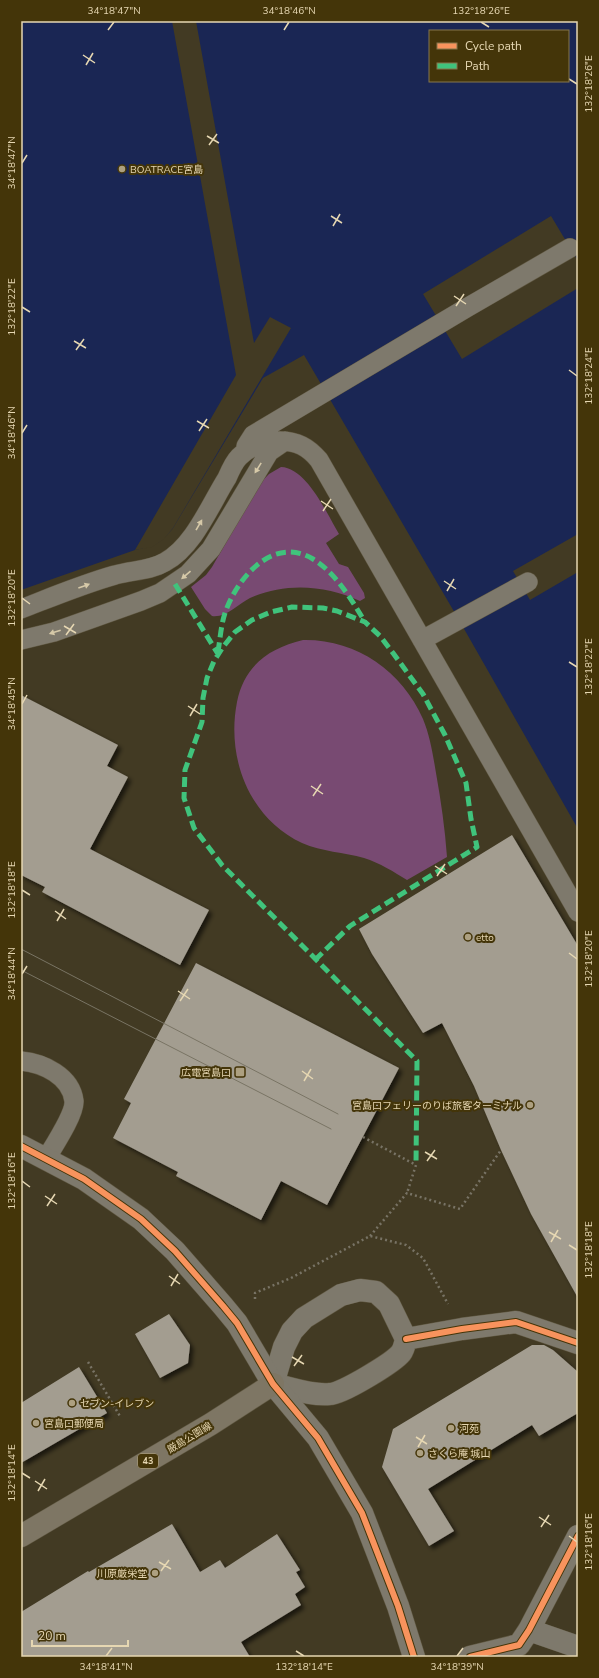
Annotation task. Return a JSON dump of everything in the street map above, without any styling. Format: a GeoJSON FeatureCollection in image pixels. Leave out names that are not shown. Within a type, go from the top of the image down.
{"type":"FeatureCollection","features":[{"type":"Feature","properties":{"kind":"main road","name":"厳島公園線"},"geometry":{"type":"LineString","coordinates":[[21,1536],[210,1424],[273,1384]]}},
{"type":"Feature","properties":{"kind":"street"},"geometry":{"type":"LineString","coordinates":[[21,1146],[64,1168],[123,1205],[141,1219],[175,1251],[237,1324],[273,1384],[318,1438],[362,1513],[398,1606],[414,1657]]}},
{"type":"Feature","properties":{"kind":"street"},"geometry":{"type":"LineString","coordinates":[[360,1290],[376,1292],[390,1304],[406,1339],[402,1352],[397,1357],[342,1391],[332,1394],[320,1394],[273,1384],[284,1347],[292,1331],[304,1318],[341,1295],[360,1290]]}},
{"type":"Feature","properties":{"kind":"street"},"geometry":{"type":"LineString","coordinates":[[406,1339],[462,1329],[516,1322],[578,1342]]}},
{"type":"Feature","properties":{"kind":"street"},"geometry":{"type":"LineString","coordinates":[[470,1657],[519,1645],[529,1630],[578,1536]]}},
{"type":"Feature","properties":{"kind":"street"},"geometry":{"type":"LineString","coordinates":[[529,1630],[578,1647]]}},
{"type":"Feature","properties":{"kind":"lane"},"geometry":{"type":"LineString","coordinates":[[21,609],[116,574],[150,568],[165,562],[180,551],[192,538],[238,457],[253,435],[570,248]]}},
{"type":"Feature","properties":{"kind":"lane"},"geometry":{"type":"LineString","coordinates":[[238,457],[255,445],[271,441],[285,441],[298,443],[309,449],[319,460],[578,912]]}},
{"type":"Feature","properties":{"kind":"lane"},"geometry":{"type":"LineString","coordinates":[[21,640],[54,632],[141,601],[160,593],[188,574],[211,549],[258,468],[269,452],[285,441]]}},
{"type":"Feature","properties":{"kind":"lane"},"geometry":{"type":"LineString","coordinates":[[422,640],[528,582]]}},
{"type":"Feature","properties":{"kind":"lane"},"geometry":{"type":"LineString","coordinates":[[21,1061],[31,1062],[47,1068],[61,1076],[69,1088],[74,1102],[70,1117],[46,1159]]}},
{"type":"Feature","properties":{"kind":"path"},"geometry":{"type":"LineString","coordinates":[[363,1137],[416,1165],[407,1193],[370,1236]]}},
{"type":"Feature","properties":{"kind":"path"},"geometry":{"type":"LineString","coordinates":[[407,1193],[460,1209],[501,1150]]}},
{"type":"Feature","properties":{"kind":"path"},"geometry":{"type":"LineString","coordinates":[[88,1362],[121,1418]]}},
{"type":"Feature","properties":{"kind":"shaded area"},"geometry":{"type":"Polygon","coordinates":[[[281,467],[290,469],[299,475],[308,483],[315,493],[339,534],[326,543],[339,564],[348,567],[364,593],[365,598],[360,601],[319,589],[277,589],[250,598],[227,613],[212,616],[205,609],[191,587],[206,575],[212,567],[260,483],[269,474],[281,467]]]}},
{"type":"Feature","properties":{"kind":"shaded area"},"geometry":{"type":"Polygon","coordinates":[[[303,640],[323,641],[341,645],[359,652],[375,661],[403,686],[423,719],[434,759],[443,815],[447,857],[407,880],[370,860],[325,850],[302,843],[284,832],[268,818],[255,802],[246,784],[239,765],[235,744],[234,723],[240,689],[245,678],[260,660],[279,648],[303,640]]]}},
{"type":"Feature","properties":{"kind":"water"},"geometry":{"type":"Polygon","coordinates":[[[21,21],[578,21],[578,829],[459,620],[304,355],[263,378],[173,528],[157,543],[21,590],[21,21]]]}},
{"type":"Feature","properties":{"kind":"pier"},"geometry":{"type":"Polygon","coordinates":[[[172,21],[196,21],[254,343],[270,317],[291,328],[173,528],[164,539],[152,547],[135,550],[236,375],[172,21]]]}},
{"type":"Feature","properties":{"kind":"pier"},"geometry":{"type":"Polygon","coordinates":[[[551,216],[578,261],[578,288],[462,359],[423,294],[551,216]]]}},
{"type":"Feature","properties":{"kind":"pier"},"geometry":{"type":"Polygon","coordinates":[[[578,534],[578,572],[530,600],[513,571],[578,534]]]}},
{"type":"Feature","properties":{"kind":"building"},"geometry":{"type":"Polygon","coordinates":[[[21,695],[118,745],[107,766],[128,777],[90,849],[209,910],[180,965],[42,892],[45,887],[21,875],[21,695]]]}},
{"type":"Feature","properties":{"kind":"building"},"geometry":{"type":"Polygon","coordinates":[[[512,835],[578,946],[578,1298],[531,1214],[501,1150],[474,1086],[442,1023],[423,1033],[372,954],[359,929],[512,835]]]}},
{"type":"Feature","properties":{"kind":"building"},"geometry":{"type":"Polygon","coordinates":[[[196,963],[399,1068],[327,1205],[281,1181],[261,1220],[176,1176],[178,1172],[113,1138],[131,1103],[124,1099],[196,963]]]}},
{"type":"Feature","properties":{"kind":"building"},"geometry":{"type":"Polygon","coordinates":[[[169,1314],[190,1345],[188,1363],[160,1378],[135,1334],[169,1314]]]}},
{"type":"Feature","properties":{"kind":"building"},"geometry":{"type":"Polygon","coordinates":[[[532,1345],[544,1345],[553,1350],[578,1372],[578,1413],[539,1436],[532,1425],[428,1489],[454,1531],[429,1546],[382,1467],[393,1429],[532,1345]]]}},
{"type":"Feature","properties":{"kind":"building"},"geometry":{"type":"Polygon","coordinates":[[[79,1367],[107,1413],[21,1463],[21,1403],[79,1367]]]}},
{"type":"Feature","properties":{"kind":"building"},"geometry":{"type":"Polygon","coordinates":[[[172,1524],[200,1572],[220,1560],[225,1568],[277,1534],[300,1570],[296,1572],[305,1587],[295,1594],[301,1605],[241,1642],[250,1657],[21,1657],[21,1612],[88,1571],[89,1572],[172,1524]]]}},
{"type":"Feature","properties":{"kind":"tram line"},"geometry":{"type":"LineString","coordinates":[[21,949],[338,1114]]}},
{"type":"Feature","properties":{"kind":"tram line"},"geometry":{"type":"LineString","coordinates":[[21,970],[331,1129]]}},
{"type":"Feature","properties":{"kind":"marked path"},"geometry":{"type":"LineString","coordinates":[[218,652],[225,613],[238,586],[258,564],[271,556],[284,552],[298,553],[313,559],[321,565],[336,579],[365,622]]}},
{"type":"Feature","properties":{"kind":"marked path"},"geometry":{"type":"LineString","coordinates":[[175,584],[218,654]]}},
{"type":"Feature","properties":{"kind":"marked path"},"geometry":{"type":"LineString","coordinates":[[315,960],[350,926],[477,847],[466,783],[445,735],[423,694],[380,636],[365,622],[337,611],[323,608],[292,607],[271,612],[252,620],[235,632],[214,661],[207,678],[203,698],[202,722],[185,770],[184,798],[194,828],[222,865],[417,1061],[416,1165]]}},
{"type":"Feature","properties":{"kind":"cycle path"},"geometry":{"type":"LineString","coordinates":[[21,1146],[84,1179],[141,1219],[175,1251],[237,1323],[273,1384],[318,1438],[362,1513],[398,1606],[414,1657]]}},
{"type":"Feature","properties":{"kind":"cycle path"},"geometry":{"type":"LineString","coordinates":[[406,1339],[462,1329],[516,1322],[578,1343]]}},
{"type":"Feature","properties":{"kind":"cycle path"},"geometry":{"type":"LineString","coordinates":[[470,1657],[519,1645],[529,1630],[578,1536]]}},
{"type":"Feature","properties":{"kind":"place","name":"BOATRACE宮島"},"geometry":{"type":"Point","coordinates":[122,169]}},
{"type":"Feature","properties":{"kind":"place","name":"etto"},"geometry":{"type":"Point","coordinates":[468,937]}},
{"type":"Feature","properties":{"kind":"place","name":"広電宮島口"},"geometry":{"type":"Point","coordinates":[240,1072]}},
{"type":"Feature","properties":{"kind":"place","name":"宮島口フェリーのりば旅客ターミナル"},"geometry":{"type":"Point","coordinates":[530,1105]}},
{"type":"Feature","properties":{"kind":"place","name":"セブン-イレブン"},"geometry":{"type":"Point","coordinates":[72,1403]}},
{"type":"Feature","properties":{"kind":"place","name":"宮島口郵便局"},"geometry":{"type":"Point","coordinates":[36,1423]}},
{"type":"Feature","properties":{"kind":"place","name":"河苑"},"geometry":{"type":"Point","coordinates":[451,1428]}},
{"type":"Feature","properties":{"kind":"place","name":"さくら庵 城山"},"geometry":{"type":"Point","coordinates":[420,1453]}},
{"type":"Feature","properties":{"kind":"place","name":"川原厳栄堂"},"geometry":{"type":"Point","coordinates":[155,1573]}}]}
